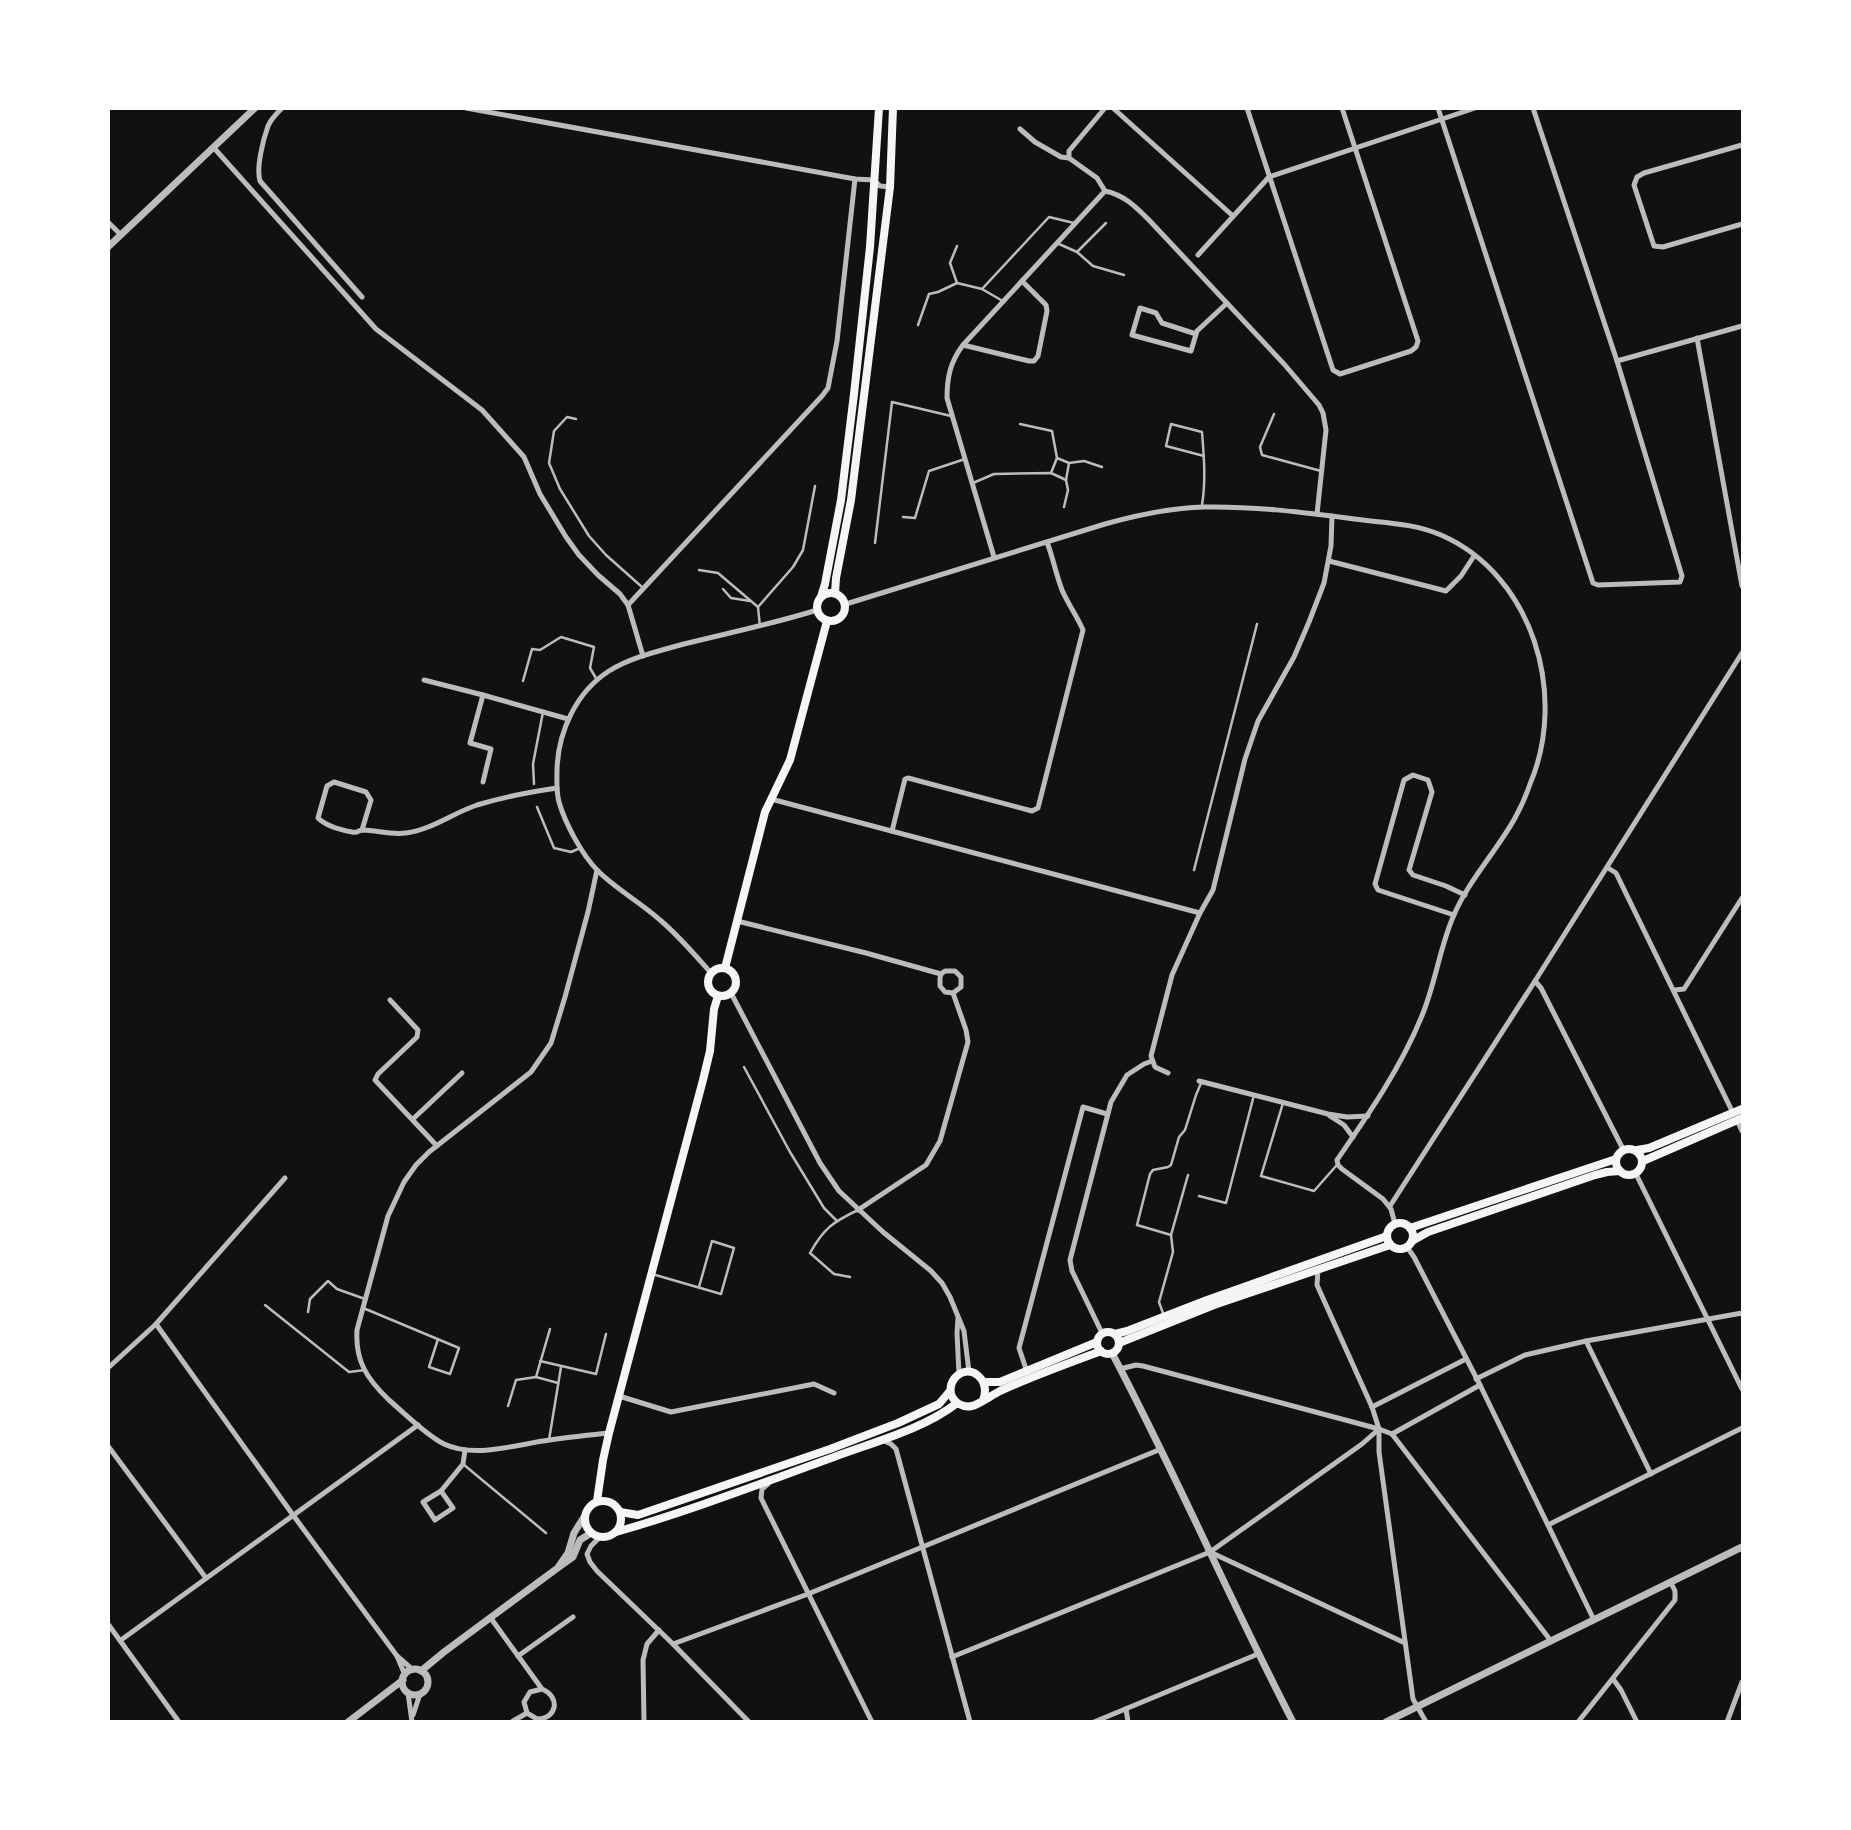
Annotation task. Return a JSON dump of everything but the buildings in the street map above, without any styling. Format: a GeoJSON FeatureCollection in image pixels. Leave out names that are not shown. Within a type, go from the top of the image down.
{"type":"FeatureCollection","features":[{"type":"Feature","properties":{"kind":"main road"},"geometry":{"type":"LineString","coordinates":[[821,597],[828,593],[840,596],[846,604],[845,612],[839,619],[827,621],[820,617],[817,603],[824,589],[846,463],[870,247],[878,108]]}},
{"type":"Feature","properties":{"kind":"main road"},"geometry":{"type":"LineString","coordinates":[[835,593],[851,500],[890,187],[893,108]]}},
{"type":"Feature","properties":{"kind":"main road"},"geometry":{"type":"LineString","coordinates":[[725,968],[765,812],[790,760],[827,621]]}},
{"type":"Feature","properties":{"kind":"main road"},"geometry":{"type":"LineString","coordinates":[[718,968],[725,968],[736,978],[736,987],[726,996],[718,996],[708,986],[709,977],[718,968]]}},
{"type":"Feature","properties":{"kind":"main road"},"geometry":{"type":"LineString","coordinates":[[597,1501],[609,1433],[704,1080],[718,996]]}},
{"type":"Feature","properties":{"kind":"main road"},"geometry":{"type":"LineString","coordinates":[[1643,1161],[1738,1117],[1742,1109]]}},
{"type":"Feature","properties":{"kind":"main road"},"geometry":{"type":"LineString","coordinates":[[1410,1228],[1616,1158],[1623,1149],[1649,1148],[1738,1117]]}},
{"type":"Feature","properties":{"kind":"main road"},"geometry":{"type":"LineString","coordinates":[[1616,1158],[1620,1171],[1627,1175],[1636,1174],[1643,1161],[1637,1150]]}},
{"type":"Feature","properties":{"kind":"main road"},"geometry":{"type":"LineString","coordinates":[[1389,1241],[1400,1249],[1428,1232],[1606,1172],[1620,1171]]}},
{"type":"Feature","properties":{"kind":"main road"},"geometry":{"type":"LineString","coordinates":[[1389,1241],[1389,1229],[1395,1224],[1403,1224],[1410,1228],[1413,1234],[1409,1244]]}},
{"type":"Feature","properties":{"kind":"main road"},"geometry":{"type":"LineString","coordinates":[[1115,1334],[1389,1241]]}},
{"type":"Feature","properties":{"kind":"main road"},"geometry":{"type":"LineString","coordinates":[[1119,1343],[1389,1241]]}},
{"type":"Feature","properties":{"kind":"main road"},"geometry":{"type":"LineString","coordinates":[[982,1400],[1101,1351],[1112,1353],[1119,1343],[1115,1334],[1109,1331],[1102,1333],[1097,1342],[1027,1372],[1000,1382],[984,1382]]}},
{"type":"Feature","properties":{"kind":"main road"},"geometry":{"type":"LineString","coordinates":[[1097,1342],[1101,1351]]}},
{"type":"Feature","properties":{"kind":"main road"},"geometry":{"type":"LineString","coordinates":[[620,1511],[638,1515],[830,1449],[922,1413],[939,1404],[959,1374],[975,1373],[984,1382],[985,1394],[982,1400],[970,1407],[957,1403],[950,1391]]}},
{"type":"Feature","properties":{"kind":"main road"},"geometry":{"type":"LineString","coordinates":[[616,1532],[621,1522],[617,1507],[608,1501],[597,1501],[588,1507],[584,1517],[587,1529],[600,1537],[606,1537],[882,1439],[945,1412],[957,1403]]}},
{"type":"Feature","properties":{"kind":"street"},"geometry":{"type":"LineString","coordinates":[[108,247],[256,108]]}},
{"type":"Feature","properties":{"kind":"street"},"geometry":{"type":"LineString","coordinates":[[282,108],[268,125],[259,162],[260,181],[362,297]]}},
{"type":"Feature","properties":{"kind":"street"},"geometry":{"type":"LineString","coordinates":[[466,108],[855,179],[874,180],[880,186],[890,187]]}},
{"type":"Feature","properties":{"kind":"street"},"geometry":{"type":"LineString","coordinates":[[1069,158],[1069,151],[1105,108]]}},
{"type":"Feature","properties":{"kind":"street"},"geometry":{"type":"LineString","coordinates":[[1113,108],[1233,216]]}},
{"type":"Feature","properties":{"kind":"street"},"geometry":{"type":"LineString","coordinates":[[1247,108],[1333,370],[1340,374],[1411,351],[1416,347],[1417,337],[1342,108]]}},
{"type":"Feature","properties":{"kind":"street"},"geometry":{"type":"LineString","coordinates":[[1438,108],[1593,583],[1681,582],[1682,576],[1617,361],[1533,108]]}},
{"type":"Feature","properties":{"kind":"street"},"geometry":{"type":"LineString","coordinates":[[1198,255],[1269,177],[1475,108]]}},
{"type":"Feature","properties":{"kind":"street"},"geometry":{"type":"LineString","coordinates":[[1020,129],[1035,142],[1061,158],[1069,158],[1097,178],[1105,191],[1131,202],[1284,364],[1318,405],[1323,413],[1325,430],[1317,514]]}},
{"type":"Feature","properties":{"kind":"street"},"geometry":{"type":"LineString","coordinates":[[1742,145],[1644,173],[1637,177],[1634,185],[1654,246],[1663,247],[1742,224]]}},
{"type":"Feature","properties":{"kind":"street"},"geometry":{"type":"LineString","coordinates":[[214,148],[376,329],[468,398],[492,420],[524,457],[545,504],[565,537],[628,605],[643,656]]}},
{"type":"Feature","properties":{"kind":"street"},"geometry":{"type":"LineString","coordinates":[[874,180],[877,175],[891,173]]}},
{"type":"Feature","properties":{"kind":"street"},"geometry":{"type":"LineString","coordinates":[[628,605],[828,388],[837,341],[855,179]]}},
{"type":"Feature","properties":{"kind":"street"},"geometry":{"type":"LineString","coordinates":[[994,557],[947,398],[950,368],[963,345],[1105,191]]}},
{"type":"Feature","properties":{"kind":"street"},"geometry":{"type":"LineString","coordinates":[[108,222],[121,235]]}},
{"type":"Feature","properties":{"kind":"street"},"geometry":{"type":"LineString","coordinates":[[963,345],[1029,361],[1038,356],[1046,305],[1022,281]]}},
{"type":"Feature","properties":{"kind":"street"},"geometry":{"type":"LineString","coordinates":[[1196,334],[1162,323],[1156,313],[1140,307],[1132,335],[1191,351],[1196,334],[1227,303]]}},
{"type":"Feature","properties":{"kind":"street"},"geometry":{"type":"LineString","coordinates":[[1617,361],[1742,326]]}},
{"type":"Feature","properties":{"kind":"street"},"geometry":{"type":"LineString","coordinates":[[1697,338],[1742,586]]}},
{"type":"Feature","properties":{"kind":"street"},"geometry":{"type":"LineString","coordinates":[[846,604],[1134,516],[1202,507],[1317,514],[1413,526],[1442,535],[1489,567],[1502,581],[1531,629],[1541,662],[1545,726],[1540,754],[1532,781],[1514,819],[1473,880],[1454,915],[1422,1018],[1368,1116],[1337,1160],[1338,1165],[1390,1206],[1395,1224]]}},
{"type":"Feature","properties":{"kind":"street"},"geometry":{"type":"LineString","coordinates":[[1168,1073],[1159,1070],[1152,1061],[1153,1047],[1172,975],[1213,890],[1254,730],[1294,657],[1324,583],[1332,538],[1332,516]]}},
{"type":"Feature","properties":{"kind":"street"},"geometry":{"type":"LineString","coordinates":[[892,831],[905,779],[908,778],[1032,811],[1038,808],[1083,629],[1062,590],[1047,542]]}},
{"type":"Feature","properties":{"kind":"street"},"geometry":{"type":"LineString","coordinates":[[1329,561],[1446,591],[1474,556]]}},
{"type":"Feature","properties":{"kind":"street"},"geometry":{"type":"LineString","coordinates":[[711,973],[659,919],[597,870],[581,847],[562,811],[557,788],[557,764],[562,736],[568,719],[581,699],[597,680],[615,668],[643,656],[702,639],[760,627],[817,610]]}},
{"type":"Feature","properties":{"kind":"street"},"geometry":{"type":"LineString","coordinates":[[1390,1206],[1608,868],[1742,653]]}},
{"type":"Feature","properties":{"kind":"street"},"geometry":{"type":"LineString","coordinates":[[425,680],[568,719]]}},
{"type":"Feature","properties":{"kind":"street"},"geometry":{"type":"LineString","coordinates":[[483,782],[491,750],[470,743],[484,695]]}},
{"type":"Feature","properties":{"kind":"street"},"geometry":{"type":"LineString","coordinates":[[1454,915],[1378,890],[1375,884],[1404,780],[1413,775],[1428,780],[1432,792],[1409,870],[1413,875],[1465,895]]}},
{"type":"Feature","properties":{"kind":"street"},"geometry":{"type":"LineString","coordinates":[[362,830],[371,800],[366,792],[334,782],[327,786],[318,818],[324,824],[355,832],[362,830],[388,834],[409,833],[428,827],[458,811],[506,797],[557,788]]}},
{"type":"Feature","properties":{"kind":"street"},"geometry":{"type":"LineString","coordinates":[[772,799],[1200,913]]}},
{"type":"Feature","properties":{"kind":"street"},"geometry":{"type":"LineString","coordinates":[[1608,868],[1616,873],[1738,1117],[1742,1131]]}},
{"type":"Feature","properties":{"kind":"street"},"geometry":{"type":"LineString","coordinates":[[597,870],[551,1043],[531,1072],[437,1146],[416,1165],[404,1182],[388,1216],[357,1330],[356,1344],[372,1384],[442,1443],[479,1451],[609,1433]]}},
{"type":"Feature","properties":{"kind":"street"},"geometry":{"type":"LineString","coordinates":[[1675,990],[1684,989],[1742,898]]}},
{"type":"Feature","properties":{"kind":"street"},"geometry":{"type":"LineString","coordinates":[[737,920],[942,974],[955,971],[961,977],[961,987],[953,993],[945,992],[940,986],[942,974]]}},
{"type":"Feature","properties":{"kind":"street"},"geometry":{"type":"LineString","coordinates":[[1535,981],[1623,1149]]}},
{"type":"Feature","properties":{"kind":"street"},"geometry":{"type":"LineString","coordinates":[[732,993],[820,1163],[839,1191],[942,1283],[959,1315],[964,1331],[969,1372]]}},
{"type":"Feature","properties":{"kind":"street"},"geometry":{"type":"LineString","coordinates":[[858,1210],[926,1165],[940,1141],[968,1042],[953,993]]}},
{"type":"Feature","properties":{"kind":"street"},"geometry":{"type":"LineString","coordinates":[[390,1000],[418,1030],[417,1037],[375,1080],[437,1146]]}},
{"type":"Feature","properties":{"kind":"street"},"geometry":{"type":"LineString","coordinates":[[1102,1333],[1070,1262],[1111,1102],[1127,1075],[1152,1061]]}},
{"type":"Feature","properties":{"kind":"street"},"geometry":{"type":"LineString","coordinates":[[413,1119],[462,1073]]}},
{"type":"Feature","properties":{"kind":"street"},"geometry":{"type":"LineString","coordinates":[[1201,1081],[1328,1114],[1368,1116]]}},
{"type":"Feature","properties":{"kind":"street"},"geometry":{"type":"LineString","coordinates":[[1027,1372],[1019,1348],[1083,1107],[1107,1114]]}},
{"type":"Feature","properties":{"kind":"street"},"geometry":{"type":"LineString","coordinates":[[1328,1114],[1344,1125],[1353,1137]]}},
{"type":"Feature","properties":{"kind":"street"},"geometry":{"type":"LineString","coordinates":[[1636,1174],[1742,1389]]}},
{"type":"Feature","properties":{"kind":"street"},"geometry":{"type":"LineString","coordinates":[[108,1368],[156,1324],[285,1178]]}},
{"type":"Feature","properties":{"kind":"street"},"geometry":{"type":"LineString","coordinates":[[1409,1244],[1594,1620]]}},
{"type":"Feature","properties":{"kind":"street"},"geometry":{"type":"LineString","coordinates":[[1318,1269],[1317,1285],[1372,1407],[1379,1429],[1379,1452],[1413,1699],[1426,1721]]}},
{"type":"Feature","properties":{"kind":"street"},"geometry":{"type":"LineString","coordinates":[[1392,1434],[1525,1355],[1586,1341],[1742,1313]]}},
{"type":"Feature","properties":{"kind":"street"},"geometry":{"type":"LineString","coordinates":[[959,1315],[959,1374]]}},
{"type":"Feature","properties":{"kind":"street"},"geometry":{"type":"LineString","coordinates":[[156,1324],[410,1674],[427,1677],[428,1681]]}},
{"type":"Feature","properties":{"kind":"street"},"geometry":{"type":"LineString","coordinates":[[1586,1341],[1651,1474]]}},
{"type":"Feature","properties":{"kind":"street"},"geometry":{"type":"LineString","coordinates":[[1112,1353],[1293,1721]]}},
{"type":"Feature","properties":{"kind":"street"},"geometry":{"type":"LineString","coordinates":[[1372,1407],[1466,1359]]}},
{"type":"Feature","properties":{"kind":"street"},"geometry":{"type":"LineString","coordinates":[[1120,1369],[1143,1366],[1392,1434],[1550,1641]]}},
{"type":"Feature","properties":{"kind":"street"},"geometry":{"type":"LineString","coordinates":[[619,1396],[671,1412],[814,1384],[834,1393]]}},
{"type":"Feature","properties":{"kind":"street"},"geometry":{"type":"LineString","coordinates":[[121,1640],[418,1425]]}},
{"type":"Feature","properties":{"kind":"street"},"geometry":{"type":"LineString","coordinates":[[1548,1525],[1742,1428]]}},
{"type":"Feature","properties":{"kind":"street"},"geometry":{"type":"LineString","coordinates":[[952,1657],[1210,1552],[1362,1444],[1379,1429]]}},
{"type":"Feature","properties":{"kind":"street"},"geometry":{"type":"LineString","coordinates":[[882,1439],[896,1449],[970,1721]]}},
{"type":"Feature","properties":{"kind":"street"},"geometry":{"type":"LineString","coordinates":[[108,1446],[206,1578]]}},
{"type":"Feature","properties":{"kind":"street"},"geometry":{"type":"LineString","coordinates":[[441,1491],[453,1508],[435,1520],[424,1502],[441,1491],[463,1464],[465,1450]]}},
{"type":"Feature","properties":{"kind":"street"},"geometry":{"type":"LineString","coordinates":[[673,1644],[808,1594],[1161,1450]]}},
{"type":"Feature","properties":{"kind":"street"},"geometry":{"type":"LineString","coordinates":[[772,1479],[762,1489],[761,1498],[872,1721]]}},
{"type":"Feature","properties":{"kind":"street"},"geometry":{"type":"LineString","coordinates":[[559,1567],[584,1517]]}},
{"type":"Feature","properties":{"kind":"street"},"geometry":{"type":"LineString","coordinates":[[348,1721],[573,1557],[580,1541],[591,1533]]}},
{"type":"Feature","properties":{"kind":"street"},"geometry":{"type":"LineString","coordinates":[[600,1537],[587,1553],[597,1571],[749,1721]]}},
{"type":"Feature","properties":{"kind":"street"},"geometry":{"type":"LineString","coordinates":[[1386,1721],[1742,1547]]}},
{"type":"Feature","properties":{"kind":"street"},"geometry":{"type":"LineString","coordinates":[[1210,1552],[1405,1643]]}},
{"type":"Feature","properties":{"kind":"street"},"geometry":{"type":"LineString","coordinates":[[1578,1721],[1675,1600],[1671,1583]]}},
{"type":"Feature","properties":{"kind":"street"},"geometry":{"type":"LineString","coordinates":[[490,1617],[542,1689],[552,1696],[552,1712],[548,1717],[537,1719],[524,1708],[526,1696],[542,1689]]}},
{"type":"Feature","properties":{"kind":"street"},"geometry":{"type":"LineString","coordinates":[[518,1657],[573,1617]]}},
{"type":"Feature","properties":{"kind":"street"},"geometry":{"type":"LineString","coordinates":[[108,1624],[179,1721]]}},
{"type":"Feature","properties":{"kind":"street"},"geometry":{"type":"LineString","coordinates":[[645,1721],[643,1660],[648,1644],[659,1630]]}},
{"type":"Feature","properties":{"kind":"street"},"geometry":{"type":"LineString","coordinates":[[412,1720],[420,1694],[426,1689],[431,1671],[444,1652]]}},
{"type":"Feature","properties":{"kind":"street"},"geometry":{"type":"LineString","coordinates":[[1094,1721],[1258,1654]]}},
{"type":"Feature","properties":{"kind":"street"},"geometry":{"type":"LineString","coordinates":[[410,1674],[407,1692],[412,1720]]}},
{"type":"Feature","properties":{"kind":"street"},"geometry":{"type":"LineString","coordinates":[[1613,1679],[1637,1721]]}},
{"type":"Feature","properties":{"kind":"street"},"geometry":{"type":"LineString","coordinates":[[1727,1721],[1742,1682]]}},
{"type":"Feature","properties":{"kind":"street"},"geometry":{"type":"LineString","coordinates":[[384,1696],[395,1691],[420,1694]]}},
{"type":"Feature","properties":{"kind":"street"},"geometry":{"type":"LineString","coordinates":[[1126,1709],[1128,1721]]}},
{"type":"Feature","properties":{"kind":"street"},"geometry":{"type":"LineString","coordinates":[[513,1721],[527,1713]]}},
{"type":"Feature","properties":{"kind":"lane"},"geometry":{"type":"LineString","coordinates":[[982,289],[1049,217],[1074,223]]}},
{"type":"Feature","properties":{"kind":"lane"},"geometry":{"type":"LineString","coordinates":[[1077,252],[1107,223]]}},
{"type":"Feature","properties":{"kind":"lane"},"geometry":{"type":"LineString","coordinates":[[1056,243],[1077,252],[1093,266],[1124,275]]}},
{"type":"Feature","properties":{"kind":"lane"},"geometry":{"type":"LineString","coordinates":[[957,246],[950,263],[957,283]]}},
{"type":"Feature","properties":{"kind":"lane"},"geometry":{"type":"LineString","coordinates":[[918,325],[929,294],[957,283],[982,289],[1003,301]]}},
{"type":"Feature","properties":{"kind":"lane"},"geometry":{"type":"LineString","coordinates":[[875,543],[892,402],[952,416]]}},
{"type":"Feature","properties":{"kind":"lane"},"geometry":{"type":"LineString","coordinates":[[1274,414],[1260,447],[1262,455],[1321,471]]}},
{"type":"Feature","properties":{"kind":"lane"},"geometry":{"type":"LineString","coordinates":[[576,419],[567,417],[554,431],[549,463],[560,489],[589,536],[606,555],[645,589]]}},
{"type":"Feature","properties":{"kind":"lane"},"geometry":{"type":"LineString","coordinates":[[1020,424],[1052,431],[1057,458],[1051,473]]}},
{"type":"Feature","properties":{"kind":"lane"},"geometry":{"type":"LineString","coordinates":[[1202,507],[1205,471],[1204,456],[1202,432],[1171,424],[1166,446],[1204,456]]}},
{"type":"Feature","properties":{"kind":"lane"},"geometry":{"type":"LineString","coordinates":[[1057,458],[1069,463],[1084,461],[1102,467]]}},
{"type":"Feature","properties":{"kind":"lane"},"geometry":{"type":"LineString","coordinates":[[903,517],[915,518],[929,471],[965,459]]}},
{"type":"Feature","properties":{"kind":"lane"},"geometry":{"type":"LineString","coordinates":[[1064,507],[1069,463]]}},
{"type":"Feature","properties":{"kind":"lane"},"geometry":{"type":"LineString","coordinates":[[973,483],[994,474],[1051,473],[1066,480]]}},
{"type":"Feature","properties":{"kind":"lane"},"geometry":{"type":"LineString","coordinates":[[760,627],[758,607],[793,567],[803,550],[815,486]]}},
{"type":"Feature","properties":{"kind":"lane"},"geometry":{"type":"LineString","coordinates":[[699,570],[718,573],[758,607]]}},
{"type":"Feature","properties":{"kind":"lane"},"geometry":{"type":"LineString","coordinates":[[723,589],[731,598],[750,601]]}},
{"type":"Feature","properties":{"kind":"lane"},"geometry":{"type":"LineString","coordinates":[[1194,870],[1257,624]]}},
{"type":"Feature","properties":{"kind":"lane"},"geometry":{"type":"LineString","coordinates":[[523,681],[532,649],[540,650],[561,636],[594,647],[590,668],[597,680]]}},
{"type":"Feature","properties":{"kind":"lane"},"geometry":{"type":"LineString","coordinates":[[534,784],[533,764],[544,712]]}},
{"type":"Feature","properties":{"kind":"lane"},"geometry":{"type":"LineString","coordinates":[[537,807],[554,848],[571,852],[581,847]]}},
{"type":"Feature","properties":{"kind":"lane"},"geometry":{"type":"LineString","coordinates":[[744,1067],[790,1152],[824,1208],[836,1220]]}},
{"type":"Feature","properties":{"kind":"lane"},"geometry":{"type":"LineString","coordinates":[[1171,1235],[1137,1225],[1150,1174],[1153,1170],[1171,1165],[1201,1081]]}},
{"type":"Feature","properties":{"kind":"lane"},"geometry":{"type":"LineString","coordinates":[[1199,1196],[1226,1203],[1254,1095]]}},
{"type":"Feature","properties":{"kind":"lane"},"geometry":{"type":"LineString","coordinates":[[1283,1103],[1261,1176],[1314,1191],[1338,1165]]}},
{"type":"Feature","properties":{"kind":"lane"},"geometry":{"type":"LineString","coordinates":[[1164,1316],[1159,1302],[1173,1251],[1171,1235],[1188,1175]]}},
{"type":"Feature","properties":{"kind":"lane"},"geometry":{"type":"LineString","coordinates":[[850,1277],[834,1274],[810,1254],[818,1239],[836,1220],[858,1210]]}},
{"type":"Feature","properties":{"kind":"lane"},"geometry":{"type":"LineString","coordinates":[[652,1274],[721,1294],[734,1248],[712,1241],[699,1287]]}},
{"type":"Feature","properties":{"kind":"lane"},"geometry":{"type":"LineString","coordinates":[[308,1312],[310,1299],[328,1281],[337,1289],[366,1299]]}},
{"type":"Feature","properties":{"kind":"lane"},"geometry":{"type":"LineString","coordinates":[[265,1305],[349,1373],[365,1370]]}},
{"type":"Feature","properties":{"kind":"lane"},"geometry":{"type":"LineString","coordinates":[[363,1308],[438,1339],[459,1348],[450,1374],[429,1367],[438,1339]]}},
{"type":"Feature","properties":{"kind":"lane"},"geometry":{"type":"LineString","coordinates":[[536,1377],[550,1329]]}},
{"type":"Feature","properties":{"kind":"lane"},"geometry":{"type":"LineString","coordinates":[[540,1361],[596,1374],[606,1334]]}},
{"type":"Feature","properties":{"kind":"lane"},"geometry":{"type":"LineString","coordinates":[[549,1440],[561,1366]]}},
{"type":"Feature","properties":{"kind":"lane"},"geometry":{"type":"LineString","coordinates":[[508,1406],[516,1380],[536,1377],[558,1383]]}},
{"type":"Feature","properties":{"kind":"lane"},"geometry":{"type":"LineString","coordinates":[[463,1464],[546,1533]]}}]}
